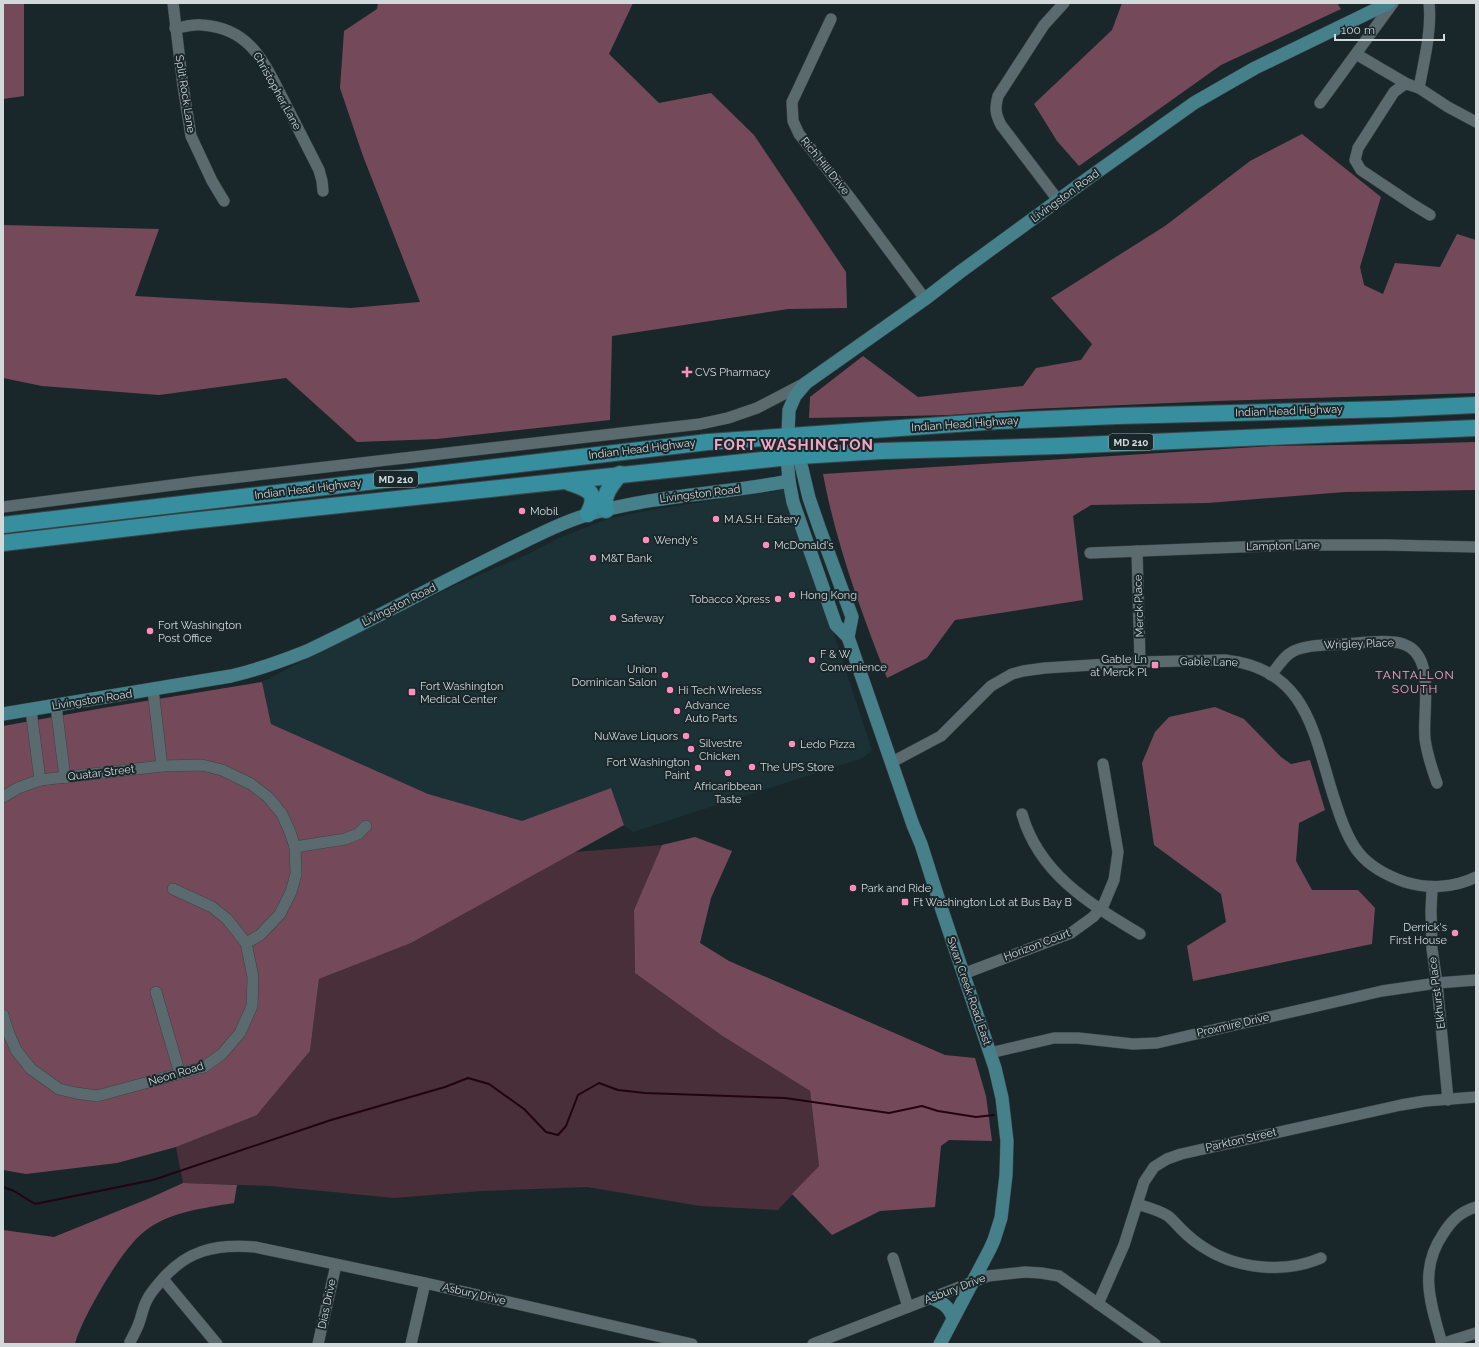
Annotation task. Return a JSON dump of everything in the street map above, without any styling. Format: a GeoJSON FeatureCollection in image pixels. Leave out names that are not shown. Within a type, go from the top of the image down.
{"type":"FeatureCollection","features":[{"type":"Feature","properties":{"kind":"highway","name":"Indian Head Highway"},"geometry":{"type":"LineString","coordinates":[[3,525],[700,442],[998,421],[1476,405]]}},
{"type":"Feature","properties":{"kind":"highway","name":"Indian Head Highway"},"geometry":{"type":"LineString","coordinates":[[3,543],[181,522],[793,456],[881,451],[1476,428]]}},
{"type":"Feature","properties":{"kind":"highway"},"geometry":{"type":"LineString","coordinates":[[606,510],[604,504],[605,498],[620,474]]}},
{"type":"Feature","properties":{"kind":"highway"},"geometry":{"type":"LineString","coordinates":[[564,481],[588,490],[592,494],[592,506],[588,514]]}},
{"type":"Feature","properties":{"kind":"main road","name":"Livingston Road"},"geometry":{"type":"LineString","coordinates":[[789,436],[789,410],[795,396],[806,383],[925,300],[960,272],[1058,200],[1194,103],[1219,87],[1389,3]]}},
{"type":"Feature","properties":{"kind":"main road","name":"Swan Creek Road East"},"geometry":{"type":"LineString","coordinates":[[789,436],[793,456],[852,617],[848,637]]}},
{"type":"Feature","properties":{"kind":"main road","name":"Swan Creek Road East"},"geometry":{"type":"LineString","coordinates":[[793,456],[789,481],[793,502],[836,625],[848,637],[921,844],[990,1053],[999,1082],[1005,1114],[1006,1175],[1001,1218],[996,1235],[940,1344]]}},
{"type":"Feature","properties":{"kind":"main road","name":"Livingston Road"},"geometry":{"type":"LineString","coordinates":[[3,714],[231,676],[283,661],[328,641],[527,540],[588,514],[648,500],[726,491],[789,481]]}},
{"type":"Feature","properties":{"kind":"main road"},"geometry":{"type":"LineString","coordinates":[[932,1298],[947,1307],[950,1310],[953,1319]]}},
{"type":"Feature","properties":{"kind":"street","name":"Split Rock Lane"},"geometry":{"type":"LineString","coordinates":[[173,3],[186,110],[191,136],[212,181],[224,201]]}},
{"type":"Feature","properties":{"kind":"street"},"geometry":{"type":"LineString","coordinates":[[1058,200],[1001,125],[996,115],[996,106],[998,96],[1040,31],[1064,3]]}},
{"type":"Feature","properties":{"kind":"street"},"geometry":{"type":"LineString","coordinates":[[1320,103],[1393,3]]}},
{"type":"Feature","properties":{"kind":"street"},"geometry":{"type":"LineString","coordinates":[[1419,88],[1430,13],[1429,3]]}},
{"type":"Feature","properties":{"kind":"street","name":"Rich Hill Drive"},"geometry":{"type":"LineString","coordinates":[[831,19],[792,102],[793,122],[799,134],[851,198],[925,300]]}},
{"type":"Feature","properties":{"kind":"street","name":"Christopher Lane"},"geometry":{"type":"LineString","coordinates":[[175,28],[201,25],[214,26],[227,30],[239,37],[257,52],[269,72],[319,170],[323,191]]}},
{"type":"Feature","properties":{"kind":"street"},"geometry":{"type":"LineString","coordinates":[[1356,54],[1407,84],[1419,88],[1448,107],[1476,122]]}},
{"type":"Feature","properties":{"kind":"street"},"geometry":{"type":"LineString","coordinates":[[1407,84],[1394,92],[1358,148],[1355,160],[1361,170],[1430,215]]}},
{"type":"Feature","properties":{"kind":"street"},"geometry":{"type":"LineString","coordinates":[[3,507],[234,478],[700,424],[728,418],[757,408],[806,383]]}},
{"type":"Feature","properties":{"kind":"street","name":"Lampton Lane"},"geometry":{"type":"LineString","coordinates":[[1090,553],[1288,545],[1476,547]]}},
{"type":"Feature","properties":{"kind":"street","name":"Merck Place"},"geometry":{"type":"LineString","coordinates":[[1137,551],[1140,662]]}},
{"type":"Feature","properties":{"kind":"street","name":"Wrigley Place"},"geometry":{"type":"LineString","coordinates":[[1271,674],[1288,654],[1300,648],[1394,642],[1410,647],[1420,658],[1424,671],[1426,685],[1425,739],[1437,783]]}},
{"type":"Feature","properties":{"kind":"street","name":"Gable Lane"},"geometry":{"type":"LineString","coordinates":[[892,762],[941,736],[984,692],[1012,674],[1045,668],[1140,662],[1225,660],[1245,663],[1271,674],[1286,685],[1306,712],[1314,732],[1340,817],[1360,854],[1381,872],[1412,884],[1432,887],[1455,884],[1476,876]]}},
{"type":"Feature","properties":{"kind":"street"},"geometry":{"type":"LineString","coordinates":[[153,690],[162,766]]}},
{"type":"Feature","properties":{"kind":"street"},"geometry":{"type":"LineString","coordinates":[[56,706],[65,778]]}},
{"type":"Feature","properties":{"kind":"street"},"geometry":{"type":"LineString","coordinates":[[3,797],[18,788],[40,780],[31,710]]}},
{"type":"Feature","properties":{"kind":"street","name":"Quatar Street"},"geometry":{"type":"LineString","coordinates":[[40,780],[162,766],[202,764],[222,770],[251,784],[268,797],[282,814],[290,832],[295,846],[296,874],[292,892],[280,914],[260,935],[246,943]]}},
{"type":"Feature","properties":{"kind":"street","name":"Horizon Court"},"geometry":{"type":"LineString","coordinates":[[963,974],[1071,933],[1090,920],[1100,910],[1107,899],[1114,880],[1118,852],[1103,764]]}},
{"type":"Feature","properties":{"kind":"street"},"geometry":{"type":"LineString","coordinates":[[1022,814],[1026,829],[1048,864],[1062,880],[1100,910],[1140,934]]}},
{"type":"Feature","properties":{"kind":"street"},"geometry":{"type":"LineString","coordinates":[[295,846],[345,838],[358,834],[366,826]]}},
{"type":"Feature","properties":{"kind":"street","name":"Elkhurst Place"},"geometry":{"type":"LineString","coordinates":[[1432,887],[1430,911],[1432,949],[1437,983],[1448,1100]]}},
{"type":"Feature","properties":{"kind":"street","name":"Neon Road"},"geometry":{"type":"LineString","coordinates":[[3,1015],[16,1050],[31,1069],[59,1089],[97,1096],[204,1068],[222,1054],[240,1033],[252,1006],[253,977],[246,943],[227,919],[212,907],[173,889]]}},
{"type":"Feature","properties":{"kind":"street","name":"Proxmire Drive"},"geometry":{"type":"LineString","coordinates":[[990,1053],[1054,1038],[1078,1038],[1133,1044],[1157,1043],[1382,991],[1437,983],[1476,980]]}},
{"type":"Feature","properties":{"kind":"street"},"geometry":{"type":"LineString","coordinates":[[156,992],[180,1074]]}},
{"type":"Feature","properties":{"kind":"street","name":"Parkton Street"},"geometry":{"type":"LineString","coordinates":[[1098,1304],[1124,1245],[1144,1182],[1154,1167],[1167,1159],[1181,1154],[1356,1114],[1425,1101],[1476,1097]]}},
{"type":"Feature","properties":{"kind":"street"},"geometry":{"type":"LineString","coordinates":[[1136,1204],[1153,1209],[1168,1216],[1203,1247],[1221,1257],[1235,1262],[1262,1267],[1281,1267],[1306,1263],[1321,1258]]}},
{"type":"Feature","properties":{"kind":"street"},"geometry":{"type":"LineString","coordinates":[[1476,1207],[1462,1212],[1450,1222],[1440,1238],[1431,1259],[1428,1279],[1429,1292],[1442,1344],[1476,1333]]}},
{"type":"Feature","properties":{"kind":"street","name":"Asbury Drive"},"geometry":{"type":"LineString","coordinates":[[130,1342],[139,1325],[147,1299],[171,1270],[183,1260],[199,1252],[216,1247],[235,1246],[255,1247],[425,1283],[692,1344]]}},
{"type":"Feature","properties":{"kind":"street"},"geometry":{"type":"LineString","coordinates":[[893,1258],[908,1307]]}},
{"type":"Feature","properties":{"kind":"street","name":"Dias Drive"},"geometry":{"type":"LineString","coordinates":[[318,1344],[336,1265]]}},
{"type":"Feature","properties":{"kind":"street","name":"Asbury Drive"},"geometry":{"type":"LineString","coordinates":[[813,1344],[988,1276],[1025,1272],[1059,1276],[1155,1344]]}},
{"type":"Feature","properties":{"kind":"street"},"geometry":{"type":"LineString","coordinates":[[163,1279],[217,1344]]}},
{"type":"Feature","properties":{"kind":"street"},"geometry":{"type":"LineString","coordinates":[[412,1344],[425,1283]]}},
{"type":"Feature","properties":{"kind":"shaded area"},"geometry":{"type":"Polygon","coordinates":[[[3,3],[24,3],[24,96],[3,99],[3,3]]]}},
{"type":"Feature","properties":{"kind":"shaded area"},"geometry":{"type":"Polygon","coordinates":[[[378,3],[633,3],[609,54],[659,103],[711,93],[754,135],[846,272],[847,308],[788,309],[612,336],[610,420],[437,439],[357,442],[286,378],[159,395],[42,386],[3,378],[3,225],[159,229],[135,296],[351,308],[420,302],[363,156],[340,88],[344,31],[377,9],[378,3]]]}},
{"type":"Feature","properties":{"kind":"shaded area"},"geometry":{"type":"Polygon","coordinates":[[[1122,3],[1337,3],[1341,9],[1221,65],[1079,166],[1057,141],[1034,104],[1112,30],[1122,3]]]}},
{"type":"Feature","properties":{"kind":"shaded area"},"geometry":{"type":"Polygon","coordinates":[[[1302,134],[1381,197],[1360,267],[1364,285],[1383,294],[1395,263],[1440,267],[1457,234],[1476,240],[1476,393],[1217,401],[1030,409],[949,415],[809,418],[810,397],[863,356],[918,397],[1023,386],[1036,368],[1081,360],[1092,344],[1051,298],[1165,226],[1250,161],[1302,134]]]}},
{"type":"Feature","properties":{"kind":"shaded area"},"geometry":{"type":"Polygon","coordinates":[[[1476,442],[1476,490],[1345,492],[1208,503],[1091,505],[1073,516],[1083,600],[955,620],[927,658],[887,678],[842,552],[828,500],[823,474],[1272,446],[1476,442]]]}},
{"type":"Feature","properties":{"kind":"shaded area"},"geometry":{"type":"Polygon","coordinates":[[[786,489],[872,750],[863,758],[633,832],[624,825],[611,788],[522,821],[428,794],[271,724],[262,682],[333,645],[458,584],[526,555],[561,537],[608,519],[656,509],[786,489]]]}},
{"type":"Feature","properties":{"kind":"shaded area"},"geometry":{"type":"Polygon","coordinates":[[[262,682],[271,724],[428,794],[522,821],[611,788],[624,825],[411,943],[319,979],[310,1051],[257,1115],[176,1147],[117,1163],[26,1174],[3,1170],[3,726],[262,682]]]}},
{"type":"Feature","properties":{"kind":"shaded area"},"geometry":{"type":"Polygon","coordinates":[[[1215,707],[1244,719],[1281,757],[1291,764],[1310,760],[1325,810],[1299,823],[1296,861],[1312,890],[1358,890],[1375,908],[1372,944],[1193,981],[1187,946],[1226,922],[1221,894],[1154,845],[1142,763],[1155,732],[1169,717],[1215,707]]]}},
{"type":"Feature","properties":{"kind":"shaded area"},"geometry":{"type":"Polygon","coordinates":[[[695,837],[732,851],[711,898],[700,943],[729,961],[945,1055],[975,1058],[986,1096],[992,1141],[949,1140],[941,1146],[935,1207],[880,1211],[832,1235],[792,1194],[819,1166],[810,1091],[721,1035],[635,973],[634,910],[662,845],[695,837]]]}},
{"type":"Feature","properties":{"kind":"shaded area"},"geometry":{"type":"Polygon","coordinates":[[[662,845],[634,910],[635,973],[721,1035],[810,1091],[819,1166],[778,1210],[700,1206],[587,1187],[481,1191],[394,1198],[270,1186],[183,1183],[176,1147],[257,1115],[310,1051],[319,979],[411,943],[575,852],[662,845]]]}},
{"type":"Feature","properties":{"kind":"shaded area"},"geometry":{"type":"Polygon","coordinates":[[[183,1183],[237,1185],[234,1203],[199,1209],[176,1215],[154,1225],[139,1236],[121,1258],[101,1289],[90,1308],[75,1344],[3,1344],[3,1230],[54,1237],[183,1183]]]}},
{"type":"Feature","properties":{"kind":"waterway"},"geometry":{"type":"LineString","coordinates":[[3,1187],[14,1191],[35,1204],[153,1180],[331,1120],[445,1087],[468,1078],[489,1084],[524,1109],[546,1132],[558,1135],[566,1126],[578,1095],[599,1083],[618,1090],[645,1093],[785,1098],[889,1113],[922,1106],[938,1111],[976,1117],[994,1115]]}},
{"type":"Feature","properties":{"kind":"place","name":"CVS Pharmacy"},"geometry":{"type":"Point","coordinates":[687,372]}},
{"type":"Feature","properties":{"kind":"place","name":"Mobil"},"geometry":{"type":"Point","coordinates":[522,511]}},
{"type":"Feature","properties":{"kind":"place","name":"M.A.S.H. Eatery"},"geometry":{"type":"Point","coordinates":[716,519]}},
{"type":"Feature","properties":{"kind":"place","name":"Wendy's"},"geometry":{"type":"Point","coordinates":[646,540]}},
{"type":"Feature","properties":{"kind":"place","name":"McDonald's"},"geometry":{"type":"Point","coordinates":[766,545]}},
{"type":"Feature","properties":{"kind":"place","name":"M&T Bank"},"geometry":{"type":"Point","coordinates":[593,558]}},
{"type":"Feature","properties":{"kind":"place","name":"Hong Kong"},"geometry":{"type":"Point","coordinates":[792,595]}},
{"type":"Feature","properties":{"kind":"place","name":"Tobacco Xpress"},"geometry":{"type":"Point","coordinates":[778,599]}},
{"type":"Feature","properties":{"kind":"place","name":"Safeway"},"geometry":{"type":"Point","coordinates":[613,618]}},
{"type":"Feature","properties":{"kind":"place","name":"Fort Washington Post Office"},"geometry":{"type":"Point","coordinates":[150,631]}},
{"type":"Feature","properties":{"kind":"place","name":"F & W Convenience"},"geometry":{"type":"Point","coordinates":[812,660]}},
{"type":"Feature","properties":{"kind":"place","name":"Gable Ln at Merck Pl"},"geometry":{"type":"Point","coordinates":[1155,665]}},
{"type":"Feature","properties":{"kind":"place","name":"Union Dominican Salon"},"geometry":{"type":"Point","coordinates":[665,675]}},
{"type":"Feature","properties":{"kind":"place","name":"Hi Tech Wireless"},"geometry":{"type":"Point","coordinates":[670,690]}},
{"type":"Feature","properties":{"kind":"place","name":"Fort Washington Medical Center"},"geometry":{"type":"Point","coordinates":[412,692]}},
{"type":"Feature","properties":{"kind":"place","name":"Advance Auto Parts"},"geometry":{"type":"Point","coordinates":[677,711]}},
{"type":"Feature","properties":{"kind":"place","name":"NuWave Liquors"},"geometry":{"type":"Point","coordinates":[686,736]}},
{"type":"Feature","properties":{"kind":"place","name":"Ledo Pizza"},"geometry":{"type":"Point","coordinates":[792,744]}},
{"type":"Feature","properties":{"kind":"place","name":"Silvestre Chicken"},"geometry":{"type":"Point","coordinates":[691,749]}},
{"type":"Feature","properties":{"kind":"place","name":"The UPS Store"},"geometry":{"type":"Point","coordinates":[752,767]}},
{"type":"Feature","properties":{"kind":"place","name":"Fort Washington Paint"},"geometry":{"type":"Point","coordinates":[698,768]}},
{"type":"Feature","properties":{"kind":"place","name":"Africaribbean Taste"},"geometry":{"type":"Point","coordinates":[728,773]}},
{"type":"Feature","properties":{"kind":"place","name":"Park and Ride"},"geometry":{"type":"Point","coordinates":[853,888]}},
{"type":"Feature","properties":{"kind":"place","name":"Ft Washington Lot at Bus Bay B"},"geometry":{"type":"Point","coordinates":[905,902]}},
{"type":"Feature","properties":{"kind":"place","name":"Derrick's First House"},"geometry":{"type":"Point","coordinates":[1455,933]}},
{"type":"Feature","properties":{"kind":"district","name":"FORT WASHINGTON"},"geometry":{"type":"Point","coordinates":[794,445]}},
{"type":"Feature","properties":{"kind":"district","name":"TANTALLON SOUTH"},"geometry":{"type":"Point","coordinates":[1415,682]}}]}
